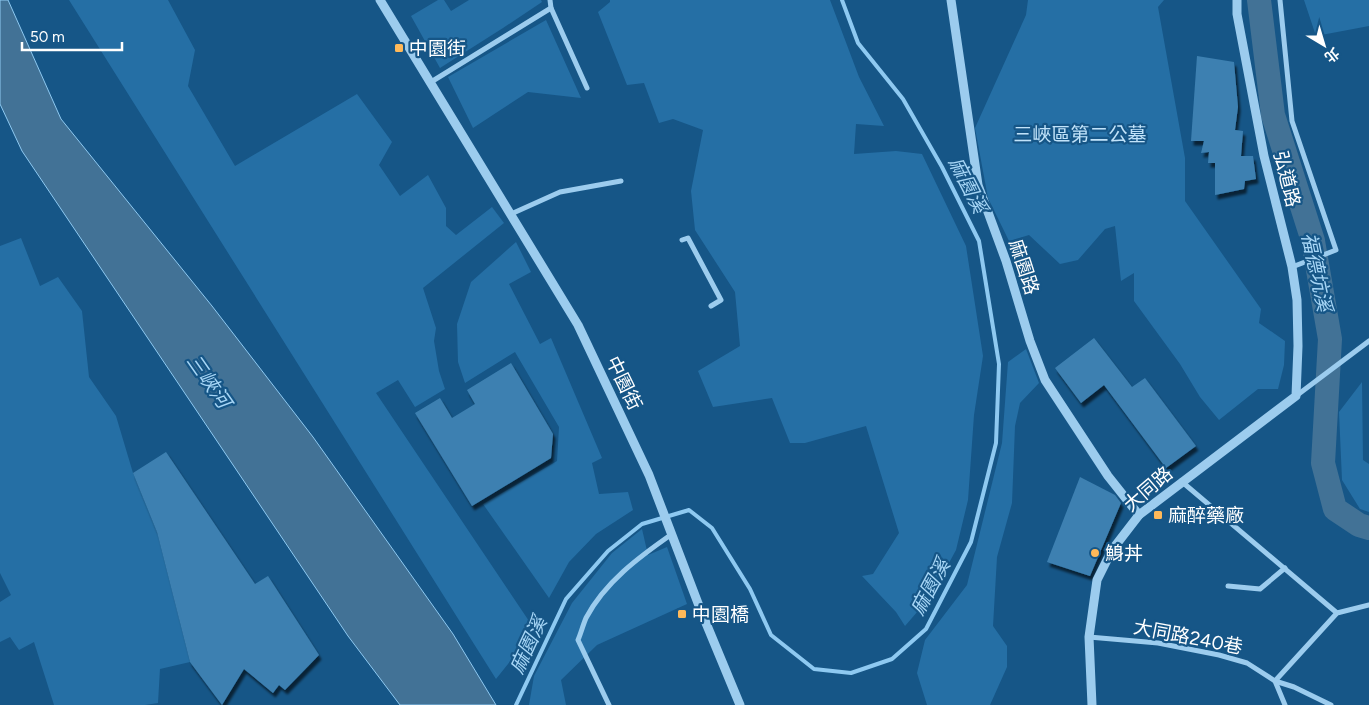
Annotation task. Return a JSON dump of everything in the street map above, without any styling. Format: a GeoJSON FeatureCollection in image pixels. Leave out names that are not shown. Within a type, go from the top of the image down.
{"type":"FeatureCollection","features":[{"type":"Feature","properties":{"kind":"street","name":"中園街"},"geometry":{"type":"LineString","coordinates":[[380,0],[578,325],[649,475],[672,533]]}},
{"type":"Feature","properties":{"kind":"street"},"geometry":{"type":"LineString","coordinates":[[550,0],[551,8],[588,88]]}},
{"type":"Feature","properties":{"kind":"street","name":"麻園路"},"geometry":{"type":"LineString","coordinates":[[951,0],[978,185],[1006,261],[1030,341],[1045,380],[1108,476],[1139,514]]}},
{"type":"Feature","properties":{"kind":"street","name":"弘道路"},"geometry":{"type":"LineString","coordinates":[[1237,0],[1237,14],[1264,156],[1292,267],[1297,300],[1296,396]]}},
{"type":"Feature","properties":{"kind":"street"},"geometry":{"type":"LineString","coordinates":[[1280,0],[1292,122],[1336,250],[1292,267]]}},
{"type":"Feature","properties":{"kind":"street"},"geometry":{"type":"LineString","coordinates":[[431,82],[551,8]]}},
{"type":"Feature","properties":{"kind":"street"},"geometry":{"type":"LineString","coordinates":[[511,214],[560,192],[621,181]]}},
{"type":"Feature","properties":{"kind":"street"},"geometry":{"type":"LineString","coordinates":[[682,240],[688,238],[721,300],[711,306]]}},
{"type":"Feature","properties":{"kind":"street","name":"大同路"},"geometry":{"type":"LineString","coordinates":[[1092,705],[1089,637],[1097,580],[1112,550],[1139,514],[1369,340]]}},
{"type":"Feature","properties":{"kind":"street"},"geometry":{"type":"LineString","coordinates":[[1181,481],[1338,613]]}},
{"type":"Feature","properties":{"kind":"street"},"geometry":{"type":"LineString","coordinates":[[609,705],[578,640],[586,618],[607,588],[637,558],[672,533],[701,611],[740,705]]}},
{"type":"Feature","properties":{"kind":"street"},"geometry":{"type":"LineString","coordinates":[[1228,586],[1260,589],[1286,568]]}},
{"type":"Feature","properties":{"kind":"street"},"geometry":{"type":"LineString","coordinates":[[1285,705],[1276,681],[1338,613],[1369,605]]}},
{"type":"Feature","properties":{"kind":"street","name":"大同路240巷"},"geometry":{"type":"LineString","coordinates":[[1089,637],[1158,643],[1219,655],[1247,663],[1276,681],[1294,687],[1331,705]]}},
{"type":"Feature","properties":{"kind":"green space"},"geometry":{"type":"Polygon","coordinates":[[[69,0],[168,0],[195,50],[188,86],[235,166],[357,94],[392,142],[379,165],[400,196],[428,175],[446,208],[446,226],[456,235],[492,207],[504,223],[423,288],[436,328],[434,341],[439,371],[445,389],[415,407],[398,380],[376,393],[535,630],[496,679],[69,0]]]}},
{"type":"Feature","properties":{"kind":"green space"},"geometry":{"type":"Polygon","coordinates":[[[438,0],[444,0],[451,11],[469,0],[541,0],[542,2],[440,68],[411,16],[438,0]]]}},
{"type":"Feature","properties":{"kind":"green space"},"geometry":{"type":"Polygon","coordinates":[[[610,0],[830,0],[859,77],[884,126],[856,124],[854,154],[896,151],[922,154],[966,246],[983,356],[974,415],[968,500],[956,550],[931,596],[905,626],[896,612],[862,576],[873,574],[899,533],[866,426],[805,443],[790,443],[772,398],[713,407],[698,371],[740,346],[735,292],[695,230],[691,191],[703,130],[673,119],[659,123],[644,83],[627,85],[598,12],[610,0]]]}},
{"type":"Feature","properties":{"kind":"green space","name":"三峽區第二公墓"},"geometry":{"type":"Polygon","coordinates":[[[1028,0],[1164,0],[1158,7],[1185,158],[1185,201],[1261,309],[1259,323],[1285,341],[1284,365],[1278,389],[1258,389],[1219,420],[1200,397],[1180,364],[1134,301],[1134,273],[1121,281],[1115,226],[1105,229],[1078,260],[1060,264],[1029,235],[1009,241],[988,198],[975,128],[1026,15],[1028,0]]]}},
{"type":"Feature","properties":{"kind":"green space"},"geometry":{"type":"Polygon","coordinates":[[[1304,0],[1369,0],[1369,26],[1316,36],[1304,0]]]}},
{"type":"Feature","properties":{"kind":"green space"},"geometry":{"type":"Polygon","coordinates":[[[546,20],[581,98],[528,92],[473,128],[448,77],[546,20]]]}},
{"type":"Feature","properties":{"kind":"green space"},"geometry":{"type":"Polygon","coordinates":[[[21,238],[40,286],[58,277],[82,311],[89,377],[116,416],[133,473],[157,532],[190,662],[160,669],[158,703],[145,705],[54,705],[34,642],[19,650],[10,637],[0,642],[0,602],[11,595],[0,573],[0,246],[21,238]]]}},
{"type":"Feature","properties":{"kind":"green space"},"geometry":{"type":"Polygon","coordinates":[[[516,242],[531,272],[509,284],[540,344],[551,338],[602,458],[592,463],[599,494],[628,492],[633,510],[596,534],[569,562],[549,598],[483,504],[557,461],[559,427],[515,352],[465,383],[458,362],[457,324],[471,282],[516,242]]]}},
{"type":"Feature","properties":{"kind":"green space"},"geometry":{"type":"Polygon","coordinates":[[[1026,349],[1039,383],[1020,403],[1015,426],[1012,503],[997,557],[993,626],[1007,646],[1007,667],[990,705],[927,705],[917,673],[925,640],[967,585],[1002,443],[1008,362],[1026,349]]]}},
{"type":"Feature","properties":{"kind":"green space"},"geometry":{"type":"Polygon","coordinates":[[[1362,382],[1363,460],[1369,464],[1369,512],[1360,509],[1342,480],[1339,412],[1362,382]]]}},
{"type":"Feature","properties":{"kind":"green space"},"geometry":{"type":"Polygon","coordinates":[[[642,529],[648,555],[667,547],[687,604],[597,645],[561,680],[566,705],[529,705],[534,676],[572,603],[612,553],[642,529]]]}},
{"type":"Feature","properties":{"kind":"water","name":"三峽河"},"geometry":{"type":"Polygon","coordinates":[[[0,0],[8,0],[61,119],[212,306],[313,437],[453,634],[496,705],[400,705],[348,636],[22,151],[0,104],[0,0]]]}},
{"type":"Feature","properties":{"kind":"building"},"geometry":{"type":"Polygon","coordinates":[[[1197,56],[1234,62],[1238,107],[1235,130],[1243,131],[1241,156],[1253,156],[1256,179],[1245,181],[1244,189],[1215,195],[1215,163],[1208,163],[1209,152],[1201,153],[1204,141],[1191,141],[1197,56]]]}},
{"type":"Feature","properties":{"kind":"building"},"geometry":{"type":"Polygon","coordinates":[[[1094,338],[1132,387],[1145,378],[1196,446],[1166,468],[1104,385],[1081,403],[1055,368],[1094,338]]]}},
{"type":"Feature","properties":{"kind":"building"},"geometry":{"type":"Polygon","coordinates":[[[511,363],[553,434],[551,458],[472,506],[415,413],[440,398],[452,418],[475,404],[467,390],[511,363]]]}},
{"type":"Feature","properties":{"kind":"building"},"geometry":{"type":"Polygon","coordinates":[[[166,452],[255,584],[268,576],[319,655],[285,690],[279,685],[273,693],[244,669],[222,705],[190,662],[157,532],[133,473],[166,452]]]}},
{"type":"Feature","properties":{"kind":"building"},"geometry":{"type":"Polygon","coordinates":[[[1080,477],[1115,495],[1121,503],[1090,576],[1047,562],[1080,477]]]}},
{"type":"Feature","properties":{"kind":"waterway","name":"麻園溪"},"geometry":{"type":"LineString","coordinates":[[516,705],[566,599],[608,551],[642,524],[689,510],[712,528],[750,589],[771,635],[814,669],[851,673],[892,659],[926,629],[971,542],[996,443],[999,364],[979,241],[942,167],[903,99],[858,43],[842,0]]}},
{"type":"Feature","properties":{"kind":"waterway","name":"福德坑溪"},"geometry":{"type":"LineString","coordinates":[[1259,0],[1273,115],[1313,241],[1330,339],[1323,463],[1335,509],[1359,525],[1369,528]]}},
{"type":"Feature","properties":{"kind":"place","name":"中園街"},"geometry":{"type":"Point","coordinates":[399,48]}},
{"type":"Feature","properties":{"kind":"place","name":"麻醉藥廠"},"geometry":{"type":"Point","coordinates":[1158,515]}},
{"type":"Feature","properties":{"kind":"place","name":"鯓丼"},"geometry":{"type":"Point","coordinates":[1095,553]}},
{"type":"Feature","properties":{"kind":"place","name":"中園橋"},"geometry":{"type":"Point","coordinates":[682,614]}}]}
